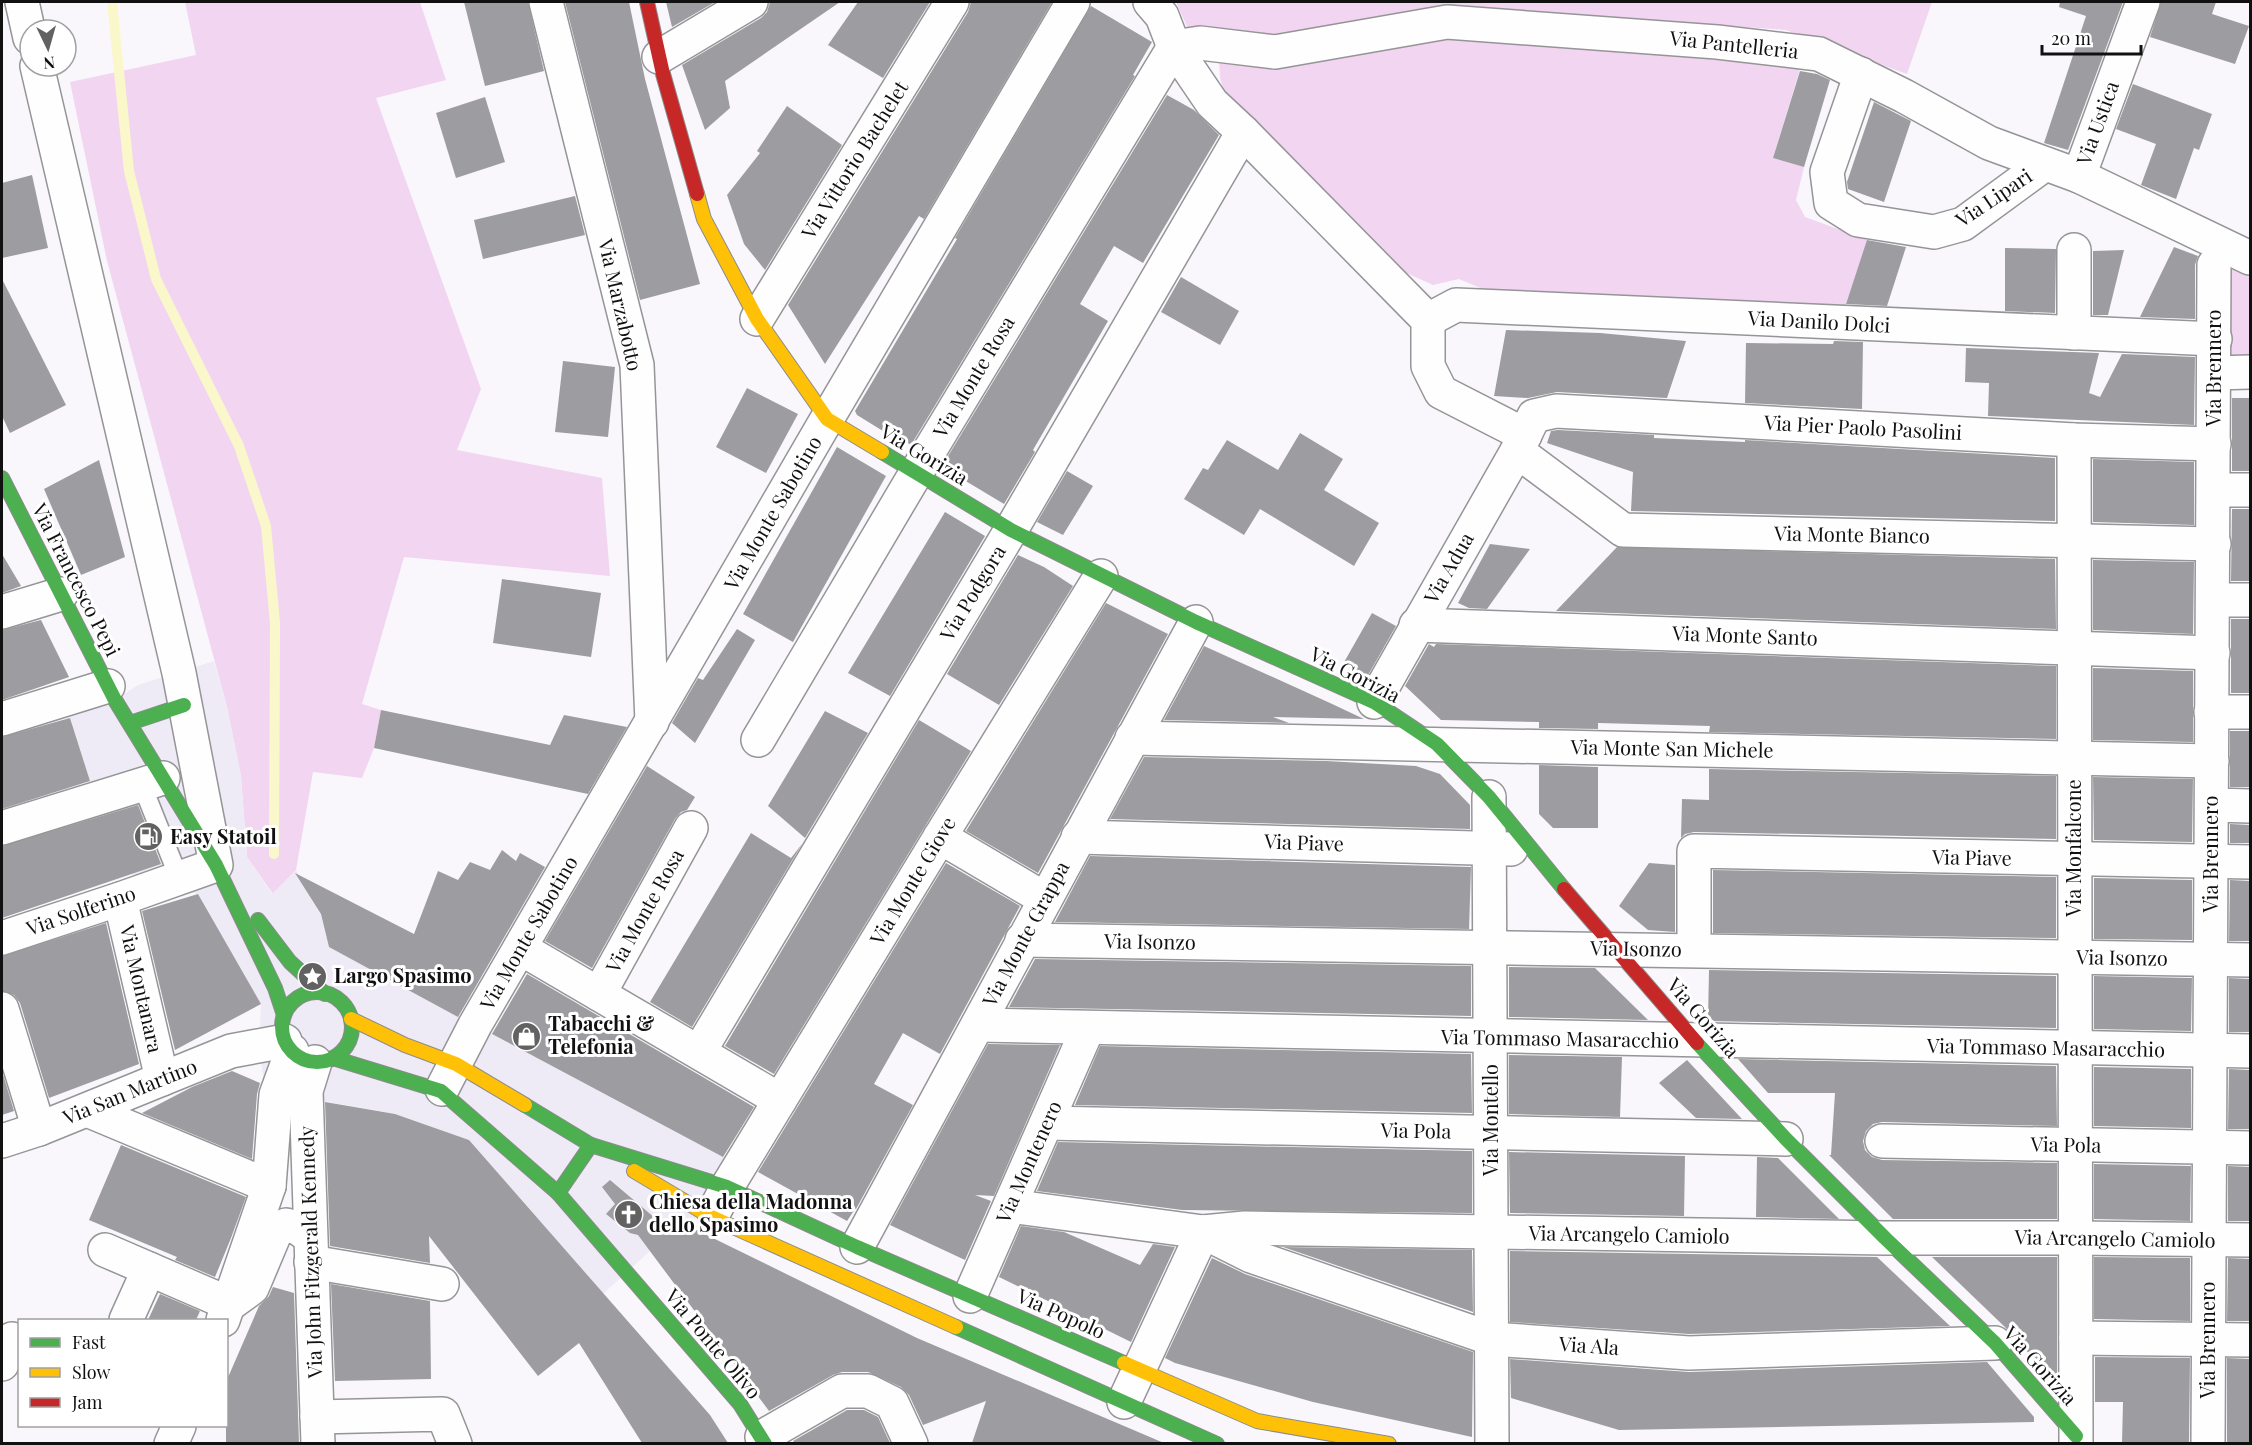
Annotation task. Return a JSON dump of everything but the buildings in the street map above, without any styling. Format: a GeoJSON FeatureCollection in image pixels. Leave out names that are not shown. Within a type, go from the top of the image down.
{"type":"FeatureCollection","features":[{"type":"Feature","properties":{"kind":"street"},"geometry":{"type":"LineString","coordinates":[[22,2],[26,18]]}},
{"type":"Feature","properties":{"kind":"street","name":"Via Marzabotto"},"geometry":{"type":"LineString","coordinates":[[546,2],[637,365],[652,723]]}},
{"type":"Feature","properties":{"kind":"street","name":"Via Gorizia"},"geometry":{"type":"LineString","coordinates":[[646,2],[704,219],[757,319],[827,419],[1011,530],[1196,622],[1374,702],[1437,744],[1489,797],[1530,849],[1696,1042],[1786,1139],[1995,1343],[2076,1440]]}},
{"type":"Feature","properties":{"kind":"street"},"geometry":{"type":"LineString","coordinates":[[659,57],[751,2]]}},
{"type":"Feature","properties":{"kind":"street","name":"Via Vittorio Bachelet"},"geometry":{"type":"LineString","coordinates":[[757,319],[952,2]]}},
{"type":"Feature","properties":{"kind":"street","name":"Via Monte Sabotino"},"geometry":{"type":"LineString","coordinates":[[449,1078],[475,1025],[827,419],[1073,2]]}},
{"type":"Feature","properties":{"kind":"street"},"geometry":{"type":"LineString","coordinates":[[1150,2],[1162,16],[1174,47],[1212,103],[1428,320]]}},
{"type":"Feature","properties":{"kind":"street","name":"Via Ustica"},"geometry":{"type":"LineString","coordinates":[[2079,176],[2143,2]]}},
{"type":"Feature","properties":{"kind":"street","name":"Via Pantelleria"},"geometry":{"type":"LineString","coordinates":[[1174,47],[1200,43],[1275,52],[1447,22],[1717,42],[1819,54],[1989,142],[2079,176],[2250,258]]}},
{"type":"Feature","properties":{"kind":"street","name":"Via Monte Rosa"},"geometry":{"type":"LineString","coordinates":[[758,740],[916,473],[1174,47]]}},
{"type":"Feature","properties":{"kind":"street","name":"Via Lipari"},"geometry":{"type":"LineString","coordinates":[[1861,74],[1827,172],[1831,203],[1858,220],[1934,232],[1953,227],[1963,224],[2045,164]]}},
{"type":"Feature","properties":{"kind":"street"},"geometry":{"type":"LineString","coordinates":[[40,78],[179,673],[216,865],[275,988],[295,1046]]}},
{"type":"Feature","properties":{"kind":"street","name":"Via Podgora"},"geometry":{"type":"LineString","coordinates":[[699,1052],[1011,530],[1243,132]]}},
{"type":"Feature","properties":{"kind":"street"},"geometry":{"type":"LineString","coordinates":[[2073,333],[2074,249]]}},
{"type":"Feature","properties":{"kind":"street","name":"Via Brennero"},"geometry":{"type":"LineString","coordinates":[[2208,1443],[2214,265]]}},
{"type":"Feature","properties":{"kind":"street","name":"Via Danilo Dolci"},"geometry":{"type":"LineString","coordinates":[[1428,320],[1456,305],[2215,339]]}},
{"type":"Feature","properties":{"kind":"street","name":"Via Monte Bianco"},"geometry":{"type":"LineString","coordinates":[[1428,320],[1428,366],[1441,392],[1521,443],[1623,530],[2214,544]]}},
{"type":"Feature","properties":{"kind":"street"},"geometry":{"type":"LineString","coordinates":[[2214,373],[2250,372]]}},
{"type":"Feature","properties":{"kind":"street","name":"Via Pier Paolo Pasolini"},"geometry":{"type":"LineString","coordinates":[[1521,443],[1534,416],[1556,411],[2074,440],[2214,444]]}},
{"type":"Feature","properties":{"kind":"street","name":"Via Monfalcone"},"geometry":{"type":"LineString","coordinates":[[2074,440],[2076,1440]]}},
{"type":"Feature","properties":{"kind":"street","name":"Via Adua"},"geometry":{"type":"LineString","coordinates":[[1374,702],[1521,443]]}},
{"type":"Feature","properties":{"kind":"street","name":"Via Francesco Pepi"},"geometry":{"type":"LineString","coordinates":[[3,483],[112,693],[130,723],[153,782],[216,865]]}},
{"type":"Feature","properties":{"kind":"street"},"geometry":{"type":"LineString","coordinates":[[2214,490],[2250,490]]}},
{"type":"Feature","properties":{"kind":"street","name":"Via Monte Giove"},"geometry":{"type":"LineString","coordinates":[[711,1217],[727,1187],[1101,576]]}},
{"type":"Feature","properties":{"kind":"street"},"geometry":{"type":"LineString","coordinates":[[2,612],[60,594]]}},
{"type":"Feature","properties":{"kind":"street"},"geometry":{"type":"LineString","coordinates":[[2213,600],[2250,600]]}},
{"type":"Feature","properties":{"kind":"street","name":"Via Monte Grappa"},"geometry":{"type":"LineString","coordinates":[[857,1247],[1196,622]]}},
{"type":"Feature","properties":{"kind":"street","name":"Via Monte Santo"},"geometry":{"type":"LineString","coordinates":[[1416,625],[2213,653]]}},
{"type":"Feature","properties":{"kind":"street"},"geometry":{"type":"LineString","coordinates":[[2,719],[112,693]]}},
{"type":"Feature","properties":{"kind":"street"},"geometry":{"type":"LineString","coordinates":[[130,723],[184,705]]}},
{"type":"Feature","properties":{"kind":"street"},"geometry":{"type":"LineString","coordinates":[[2211,712],[2250,712]]}},
{"type":"Feature","properties":{"kind":"street","name":"Via Monte San Michele"},"geometry":{"type":"LineString","coordinates":[[1132,738],[2212,761]]}},
{"type":"Feature","properties":{"kind":"street"},"geometry":{"type":"LineString","coordinates":[[2,828],[153,782]]}},
{"type":"Feature","properties":{"kind":"street","name":"Via Montello"},"geometry":{"type":"LineString","coordinates":[[1489,797],[1492,1443]]}},
{"type":"Feature","properties":{"kind":"street"},"geometry":{"type":"LineString","coordinates":[[2212,805],[2250,806]]}},
{"type":"Feature","properties":{"kind":"street","name":"Via Monte Rosa"},"geometry":{"type":"LineString","coordinates":[[599,994],[691,828]]}},
{"type":"Feature","properties":{"kind":"street"},"geometry":{"type":"LineString","coordinates":[[940,837],[1045,899]]}},
{"type":"Feature","properties":{"kind":"street","name":"Via Piave"},"geometry":{"type":"LineString","coordinates":[[1078,837],[1530,849]]}},
{"type":"Feature","properties":{"kind":"street","name":"Via Piave"},"geometry":{"type":"LineString","coordinates":[[1694,950],[1694,851],[2250,862]]}},
{"type":"Feature","properties":{"kind":"street"},"geometry":{"type":"LineString","coordinates":[[216,865],[290,962],[326,994],[342,1003],[351,1019],[352,1030],[349,1042],[342,1051],[295,1046]]}},
{"type":"Feature","properties":{"kind":"street","name":"Via Solferino"},"geometry":{"type":"LineString","coordinates":[[2,938],[216,865]]}},
{"type":"Feature","properties":{"kind":"street","name":"Via Montanara"},"geometry":{"type":"LineString","coordinates":[[120,899],[162,1079]]}},
{"type":"Feature","properties":{"kind":"street","name":"Via Isonzo"},"geometry":{"type":"LineString","coordinates":[[1022,940],[2250,960]]}},
{"type":"Feature","properties":{"kind":"street"},"geometry":{"type":"LineString","coordinates":[[520,948],[780,1100]]}},
{"type":"Feature","properties":{"kind":"street"},"geometry":{"type":"LineString","coordinates":[[226,1312],[269,1186],[276,1095],[295,1046],[296,999],[305,995],[326,994]]}},
{"type":"Feature","properties":{"kind":"street"},"geometry":{"type":"LineString","coordinates":[[351,1019],[405,1045],[449,1078],[591,1146],[711,1217],[1217,1443]]}},
{"type":"Feature","properties":{"kind":"street","name":"Via Tommaso Masaracchio"},"geometry":{"type":"LineString","coordinates":[[978,1026],[1696,1042],[2250,1051]]}},
{"type":"Feature","properties":{"kind":"street","name":"Via Montenero"},"geometry":{"type":"LineString","coordinates":[[970,1296],[1088,1028]]}},
{"type":"Feature","properties":{"kind":"street"},"geometry":{"type":"LineString","coordinates":[[5,1029],[39,1129]]}},
{"type":"Feature","properties":{"kind":"street"},"geometry":{"type":"LineString","coordinates":[[295,1046],[400,1077],[449,1078]]}},
{"type":"Feature","properties":{"kind":"street","name":"Via San Martino"},"geometry":{"type":"LineString","coordinates":[[2,1141],[39,1129],[231,1051],[295,1046]]}},
{"type":"Feature","properties":{"kind":"street","name":"Via John Fitzgerald Kennedy"},"geometry":{"type":"LineString","coordinates":[[295,1046],[306,1091],[317,1430]]}},
{"type":"Feature","properties":{"kind":"street","name":"Via Ponte Olivo"},"geometry":{"type":"LineString","coordinates":[[449,1078],[558,1193],[627,1272],[740,1404],[764,1440]]}},
{"type":"Feature","properties":{"kind":"street"},"geometry":{"type":"LineString","coordinates":[[87,1110],[269,1186]]}},
{"type":"Feature","properties":{"kind":"street","name":"Via Pola"},"geometry":{"type":"LineString","coordinates":[[1047,1123],[1786,1139]]}},
{"type":"Feature","properties":{"kind":"street","name":"Via Pola"},"geometry":{"type":"LineString","coordinates":[[1882,1141],[2250,1149]]}},
{"type":"Feature","properties":{"kind":"street"},"geometry":{"type":"LineString","coordinates":[[558,1193],[591,1146]]}},
{"type":"Feature","properties":{"kind":"street","name":"Via Popolo"},"geometry":{"type":"LineString","coordinates":[[591,1146],[727,1187],[857,1247],[1257,1421],[1389,1443]]}},
{"type":"Feature","properties":{"kind":"street","name":"Via Arcangelo Camiolo"},"geometry":{"type":"LineString","coordinates":[[1010,1206],[1203,1232],[1245,1227],[1885,1238],[2250,1240]]}},
{"type":"Feature","properties":{"kind":"street"},"geometry":{"type":"LineString","coordinates":[[226,1312],[252,1288],[276,1231],[286,1225],[298,1228],[310,1250],[442,1284]]}},
{"type":"Feature","properties":{"kind":"street"},"geometry":{"type":"LineString","coordinates":[[1124,1402],[1203,1232]]}},
{"type":"Feature","properties":{"kind":"street","name":"Via Ala"},"geometry":{"type":"LineString","coordinates":[[1203,1232],[1251,1256],[1492,1339],[1689,1353],[1995,1343]]}},
{"type":"Feature","properties":{"kind":"street"},"geometry":{"type":"LineString","coordinates":[[105,1250],[149,1269],[226,1312]]}},
{"type":"Feature","properties":{"kind":"street"},"geometry":{"type":"LineString","coordinates":[[126,1319],[149,1269]]}},
{"type":"Feature","properties":{"kind":"street"},"geometry":{"type":"LineString","coordinates":[[2076,1338],[2250,1340]]}},
{"type":"Feature","properties":{"kind":"street"},"geometry":{"type":"LineString","coordinates":[[764,1440],[842,1391],[867,1391],[892,1403],[911,1443]]}},
{"type":"Feature","properties":{"kind":"street"},"geometry":{"type":"LineString","coordinates":[[317,1430],[443,1414],[455,1443]]}},
{"type":"Feature","properties":{"kind":"street"},"geometry":{"type":"LineString","coordinates":[[171,1443],[178,1427]]}},
{"type":"Feature","properties":{"kind":"lane"},"geometry":{"type":"LineString","coordinates":[[153,782],[170,881]]}},
{"type":"Feature","properties":{"kind":"shaded area"},"geometry":{"type":"Polygon","coordinates":[[[185,2],[420,2],[446,80],[376,98],[481,389],[457,450],[602,478],[610,576],[404,557],[362,704],[381,710],[374,748],[362,778],[313,772],[296,870],[273,894],[247,857],[241,776],[227,707],[107,261],[70,82],[196,55],[185,2]]]}},
{"type":"Feature","properties":{"kind":"shaded area"},"geometry":{"type":"Polygon","coordinates":[[[1176,2],[1932,2],[1907,74],[1786,30],[1449,7],[1270,39],[1189,31],[1176,2]]]}},
{"type":"Feature","properties":{"kind":"shaded area"},"geometry":{"type":"Polygon","coordinates":[[[1451,31],[1786,61],[1800,69],[1773,158],[1804,167],[1796,200],[1805,217],[1868,240],[1843,312],[1499,296],[1459,279],[1433,285],[1402,271],[1226,102],[1220,77],[1219,59],[1451,31]]]}},
{"type":"Feature","properties":{"kind":"shaded area"},"geometry":{"type":"Polygon","coordinates":[[[2234,266],[2250,276],[2250,363],[2231,361],[2226,348],[2226,280],[2234,266]]]}},
{"type":"Feature","properties":{"kind":"shaded area","name":"Largo Spasimo"},"geometry":{"type":"Polygon","coordinates":[[[214,661],[227,707],[241,776],[247,857],[272,894],[296,870],[321,914],[329,947],[740,1166],[711,1217],[676,1220],[650,1251],[603,1294],[469,1140],[395,1114],[316,1100],[264,1085],[259,1046],[261,1004],[198,894],[134,877],[111,812],[103,797],[91,784],[70,717],[115,700],[138,685],[214,661]]]}},
{"type":"Feature","properties":{"kind":"waterway"},"geometry":{"type":"LineString","coordinates":[[112,2],[129,171],[156,279],[239,446],[266,526],[275,623],[274,854]]}},
{"type":"Feature","properties":{"kind":"traffic: fast"},"geometry":{"type":"LineString","coordinates":[[882,452],[1011,530],[1196,622],[1374,702],[1437,744],[1489,797],[1564,889]]}},
{"type":"Feature","properties":{"kind":"traffic: fast"},"geometry":{"type":"LineString","coordinates":[[2,478],[115,700],[216,865],[275,988],[284,1015]]}},
{"type":"Feature","properties":{"kind":"traffic: fast"},"geometry":{"type":"LineString","coordinates":[[130,723],[184,705]]}},
{"type":"Feature","properties":{"kind":"traffic: fast"},"geometry":{"type":"LineString","coordinates":[[258,920],[290,962],[325,994]]}},
{"type":"Feature","properties":{"kind":"traffic: fast"},"geometry":{"type":"LineString","coordinates":[[317,992],[336,998],[346,1008],[352,1027],[346,1046],[336,1056],[317,1062],[298,1056],[288,1046],[282,1027],[288,1008],[298,998],[317,992]]}},
{"type":"Feature","properties":{"kind":"traffic: fast"},"geometry":{"type":"LineString","coordinates":[[1697,1043],[1786,1139],[1995,1343],[2076,1436]]}},
{"type":"Feature","properties":{"kind":"traffic: fast"},"geometry":{"type":"LineString","coordinates":[[333,1058],[441,1091],[558,1193],[591,1145],[525,1105]]}},
{"type":"Feature","properties":{"kind":"traffic: fast"},"geometry":{"type":"LineString","coordinates":[[591,1145],[727,1187],[857,1247],[1124,1363]]}},
{"type":"Feature","properties":{"kind":"traffic: fast"},"geometry":{"type":"LineString","coordinates":[[558,1193],[740,1404],[765,1444]]}},
{"type":"Feature","properties":{"kind":"traffic: fast"},"geometry":{"type":"LineString","coordinates":[[956,1327],[1217,1444]]}},
{"type":"Feature","properties":{"kind":"traffic: slow"},"geometry":{"type":"LineString","coordinates":[[697,194],[704,219],[757,319],[827,419],[882,452]]}},
{"type":"Feature","properties":{"kind":"traffic: slow"},"geometry":{"type":"LineString","coordinates":[[351,1019],[405,1045],[456,1064],[525,1105]]}},
{"type":"Feature","properties":{"kind":"traffic: slow"},"geometry":{"type":"LineString","coordinates":[[634,1171],[711,1217],[956,1327]]}},
{"type":"Feature","properties":{"kind":"traffic: slow"},"geometry":{"type":"LineString","coordinates":[[1124,1363],[1257,1421],[1389,1444]]}},
{"type":"Feature","properties":{"kind":"traffic: jam"},"geometry":{"type":"LineString","coordinates":[[647,2],[663,74],[697,194]]}},
{"type":"Feature","properties":{"kind":"traffic: jam"},"geometry":{"type":"LineString","coordinates":[[1564,889],[1697,1043]]}},
{"type":"Feature","properties":{"kind":"place","name":"Easy Statoil"},"geometry":{"type":"Point","coordinates":[149,837]}},
{"type":"Feature","properties":{"kind":"place","name":"Largo Spasimo"},"geometry":{"type":"Point","coordinates":[313,976]}},
{"type":"Feature","properties":{"kind":"place","name":"Tabacchi & Telefonia"},"geometry":{"type":"Point","coordinates":[527,1036]}},
{"type":"Feature","properties":{"kind":"place","name":"Chiesa della Madonna dello Spasimo"},"geometry":{"type":"Point","coordinates":[628,1214]}}]}
